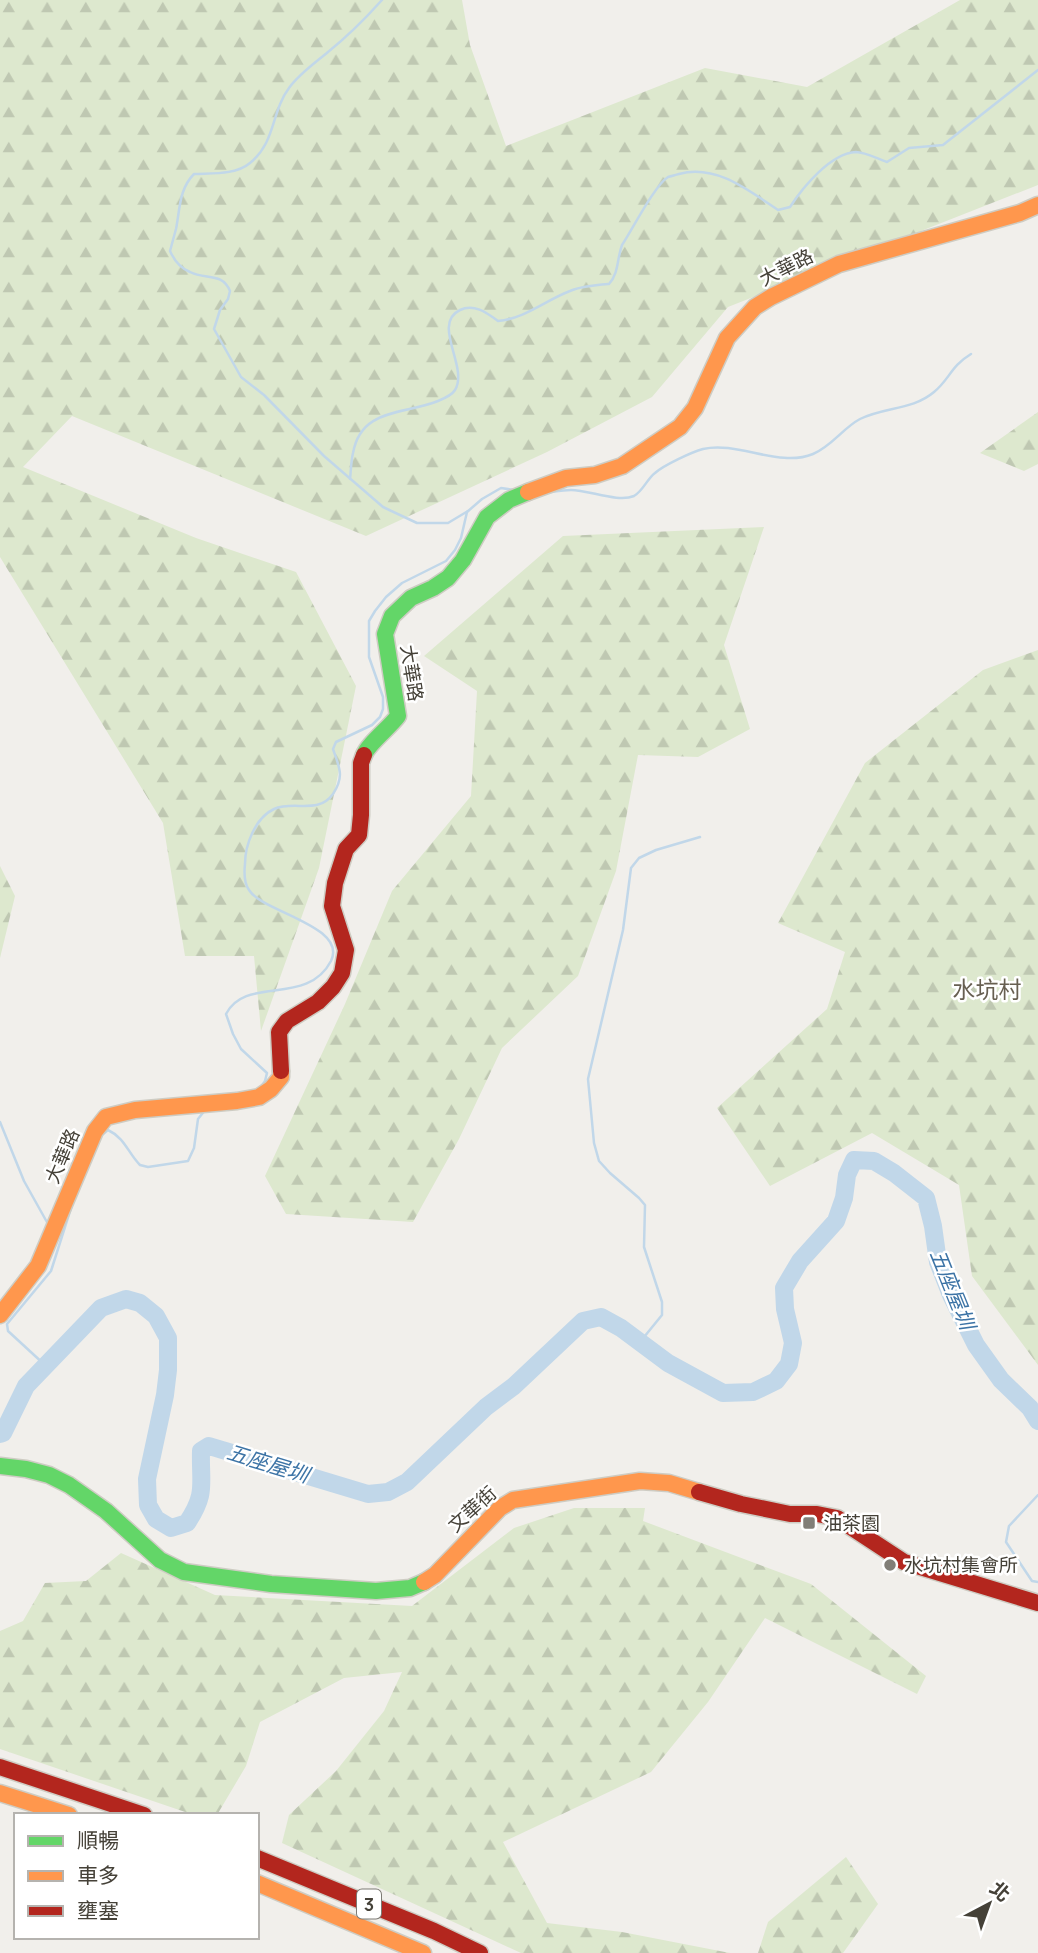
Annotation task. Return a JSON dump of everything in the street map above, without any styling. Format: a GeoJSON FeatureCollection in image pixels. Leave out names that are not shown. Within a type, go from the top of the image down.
{"type":"FeatureCollection","features":[{"type":"Feature","properties":{"kind":"main road","name":"大華路"},"geometry":{"type":"LineString","coordinates":[[0,1315],[38,1266],[95,1130],[106,1117],[135,1110],[259,1097],[271,1089],[281,1077],[279,1032],[287,1020],[318,1002],[342,973],[346,950],[331,906],[346,849],[359,835],[361,763],[366,749],[398,716],[385,634],[391,616],[411,598],[448,578],[463,560],[487,517],[509,500],[566,478],[595,475],[622,466],[680,428],[699,399],[727,338],[755,307],[839,264],[1020,213],[1038,205]]}},
{"type":"Feature","properties":{"kind":"main road","name":"文華街"},"geometry":{"type":"LineString","coordinates":[[0,1466],[18,1467],[49,1475],[80,1489],[167,1565],[184,1572],[271,1584],[376,1591],[410,1588],[435,1575],[500,1508],[513,1500],[640,1481],[669,1483],[741,1504],[790,1514],[817,1514],[837,1518],[904,1562],[1038,1603]]}},
{"type":"Feature","properties":{"kind":"main road"},"geometry":{"type":"LineString","coordinates":[[0,1767],[138,1813]]}},
{"type":"Feature","properties":{"kind":"main road"},"geometry":{"type":"LineString","coordinates":[[0,1793],[63,1813]]}},
{"type":"Feature","properties":{"kind":"main road","name":"3"},"geometry":{"type":"LineString","coordinates":[[259,1859],[434,1931],[480,1953]]}},
{"type":"Feature","properties":{"kind":"main road","name":"3"},"geometry":{"type":"LineString","coordinates":[[259,1884],[423,1953]]}},
{"type":"Feature","properties":{"kind":"green space"},"geometry":{"type":"Polygon","coordinates":[[[0,0],[462,0],[470,45],[506,146],[705,68],[807,87],[960,0],[1038,0],[1038,185],[728,307],[652,397],[547,452],[366,536],[72,416],[23,467],[196,538],[296,572],[356,686],[319,868],[261,1031],[254,956],[185,956],[163,823],[0,557],[0,0]]]}},
{"type":"Feature","properties":{"kind":"green space"},"geometry":{"type":"Polygon","coordinates":[[[1038,412],[1038,464],[1024,471],[980,453],[1038,412]]]}},
{"type":"Feature","properties":{"kind":"green space"},"geometry":{"type":"Polygon","coordinates":[[[764,527],[724,645],[750,729],[698,757],[638,755],[616,871],[578,976],[502,1048],[459,1139],[413,1222],[286,1214],[265,1176],[345,1004],[392,891],[471,796],[477,691],[424,656],[563,536],[764,527]]]}},
{"type":"Feature","properties":{"kind":"green space"},"geometry":{"type":"Polygon","coordinates":[[[1038,650],[1038,1365],[972,1276],[959,1185],[872,1133],[770,1186],[717,1108],[827,1009],[845,952],[778,923],[865,763],[983,670],[1038,650]]]}},
{"type":"Feature","properties":{"kind":"green space"},"geometry":{"type":"Polygon","coordinates":[[[0,866],[15,896],[0,958],[0,866]]]}},
{"type":"Feature","properties":{"kind":"green space"},"geometry":{"type":"Polygon","coordinates":[[[574,1508],[645,1508],[643,1521],[811,1584],[926,1676],[917,1694],[765,1618],[708,1702],[651,1772],[503,1842],[547,1923],[622,1932],[730,1953],[521,1953],[282,1843],[289,1815],[336,1771],[384,1711],[402,1672],[344,1678],[260,1722],[246,1766],[218,1813],[188,1813],[0,1749],[0,1631],[23,1621],[45,1583],[86,1581],[121,1553],[215,1595],[412,1606],[514,1528],[574,1508]]]}},
{"type":"Feature","properties":{"kind":"green space"},"geometry":{"type":"Polygon","coordinates":[[[846,1857],[878,1904],[843,1953],[758,1953],[768,1922],[846,1857]]]}},
{"type":"Feature","properties":{"kind":"waterway"},"geometry":{"type":"LineString","coordinates":[[382,0],[363,21],[293,83],[283,97],[265,146],[250,163],[231,171],[194,174],[185,186],[170,251],[173,258],[186,270],[218,279],[227,285],[230,291],[228,299],[220,310],[214,329],[241,377],[264,395],[324,456],[383,507],[417,523],[448,523],[468,511]]}},
{"type":"Feature","properties":{"kind":"waterway"},"geometry":{"type":"LineString","coordinates":[[350,479],[358,438],[374,420],[440,400],[455,390],[458,370],[449,335],[452,317],[460,310],[470,308],[480,310],[498,321],[508,320],[575,289],[609,284],[616,270],[622,245],[650,198],[668,177],[693,172],[719,176],[743,187],[778,210],[790,207],[810,181],[837,158],[856,152],[887,162],[909,148],[943,145],[1038,70]]}},
{"type":"Feature","properties":{"kind":"waterway"},"geometry":{"type":"LineString","coordinates":[[544,493],[571,490],[627,498],[640,491],[659,470],[678,459],[716,447],[786,458],[813,454],[860,419],[926,398],[971,354]]}},
{"type":"Feature","properties":{"kind":"waterway"},"geometry":{"type":"LineString","coordinates":[[260,1088],[267,1073],[241,1049],[226,1014],[235,1002],[247,996],[307,983],[320,975],[331,961],[333,949],[327,938],[316,929],[257,898],[249,890],[245,881],[245,867],[252,833],[261,819],[274,809],[313,806],[333,794],[340,777],[333,749],[336,742],[372,725],[383,709],[383,697],[369,657],[369,621],[386,597],[402,583],[446,561],[461,538],[467,512],[501,488],[514,490]]}},
{"type":"Feature","properties":{"kind":"waterway","name":"五座屋圳"},"geometry":{"type":"LineString","coordinates":[[640,1342],[662,1315],[662,1302],[644,1247],[645,1205],[599,1161],[594,1143],[588,1079],[623,930],[631,868],[639,858],[656,850],[700,837]]}},
{"type":"Feature","properties":{"kind":"waterway"},"geometry":{"type":"LineString","coordinates":[[102,1135],[108,1130],[114,1133],[140,1165],[148,1167],[188,1161],[194,1148],[198,1119],[206,1109]]}},
{"type":"Feature","properties":{"kind":"waterway"},"geometry":{"type":"LineString","coordinates":[[0,1122],[24,1181],[48,1224]]}},
{"type":"Feature","properties":{"kind":"waterway","name":"五座屋圳"},"geometry":{"type":"LineString","coordinates":[[0,1434],[3,1433],[26,1386],[101,1308],[126,1299],[140,1303],[156,1316],[168,1338],[165,1395],[147,1479],[148,1505],[156,1519],[171,1528],[187,1523],[193,1513],[200,1496],[201,1451],[209,1446],[368,1494],[388,1492],[407,1482],[583,1321],[601,1317],[621,1328],[668,1363],[723,1393],[753,1392],[776,1381],[789,1364],[793,1343],[785,1309],[784,1288],[800,1261],[836,1221],[844,1198],[847,1175],[854,1160],[874,1161],[926,1198],[938,1262],[976,1345],[1001,1380],[1030,1408],[1038,1421]]}},
{"type":"Feature","properties":{"kind":"waterway"},"geometry":{"type":"LineString","coordinates":[[46,1366],[8,1331],[7,1324],[51,1271],[71,1208]]}},
{"type":"Feature","properties":{"kind":"waterway"},"geometry":{"type":"LineString","coordinates":[[1038,1495],[1009,1526],[1006,1542],[1032,1581],[1038,1582]]}},
{"type":"Feature","properties":{"kind":"traffic: fast"},"geometry":{"type":"LineString","coordinates":[[364,755],[398,716],[385,634],[392,616],[411,598],[448,578],[463,560],[487,517],[509,500],[528,492]]}},
{"type":"Feature","properties":{"kind":"traffic: fast"},"geometry":{"type":"LineString","coordinates":[[0,1466],[49,1475],[69,1485],[106,1511],[160,1560],[184,1572],[271,1584],[376,1591],[410,1588],[424,1582]]}},
{"type":"Feature","properties":{"kind":"traffic: slow"},"geometry":{"type":"LineString","coordinates":[[528,492],[566,478],[595,475],[622,466],[680,427],[695,408],[727,338],[755,307],[771,297],[839,264],[1020,213],[1038,205]]}},
{"type":"Feature","properties":{"kind":"traffic: slow"},"geometry":{"type":"LineString","coordinates":[[0,1315],[38,1266],[95,1131],[106,1117],[135,1110],[259,1097],[271,1089],[281,1077],[281,1071]]}},
{"type":"Feature","properties":{"kind":"traffic: slow"},"geometry":{"type":"LineString","coordinates":[[424,1582],[435,1575],[500,1508],[513,1500],[640,1481],[669,1483],[699,1492]]}},
{"type":"Feature","properties":{"kind":"traffic: slow"},"geometry":{"type":"LineString","coordinates":[[0,1793],[63,1813]]}},
{"type":"Feature","properties":{"kind":"traffic: slow"},"geometry":{"type":"LineString","coordinates":[[259,1884],[423,1953]]}},
{"type":"Feature","properties":{"kind":"traffic: jam"},"geometry":{"type":"LineString","coordinates":[[281,1071],[279,1032],[287,1021],[318,1002],[342,973],[346,950],[332,906],[335,883],[346,849],[359,835],[361,763],[364,755]]}},
{"type":"Feature","properties":{"kind":"traffic: jam"},"geometry":{"type":"LineString","coordinates":[[699,1492],[790,1514],[817,1514],[837,1518],[904,1562],[1038,1603]]}},
{"type":"Feature","properties":{"kind":"traffic: jam"},"geometry":{"type":"LineString","coordinates":[[0,1767],[138,1813]]}},
{"type":"Feature","properties":{"kind":"traffic: jam"},"geometry":{"type":"LineString","coordinates":[[259,1859],[434,1931],[480,1953]]}},
{"type":"Feature","properties":{"kind":"place","name":"油茶園"},"geometry":{"type":"Point","coordinates":[809,1523]}},
{"type":"Feature","properties":{"kind":"place","name":"水坑村集會所"},"geometry":{"type":"Point","coordinates":[890,1565]}},
{"type":"Feature","properties":{"kind":"district","name":"水坑村"},"geometry":{"type":"Point","coordinates":[987,989]}}]}
